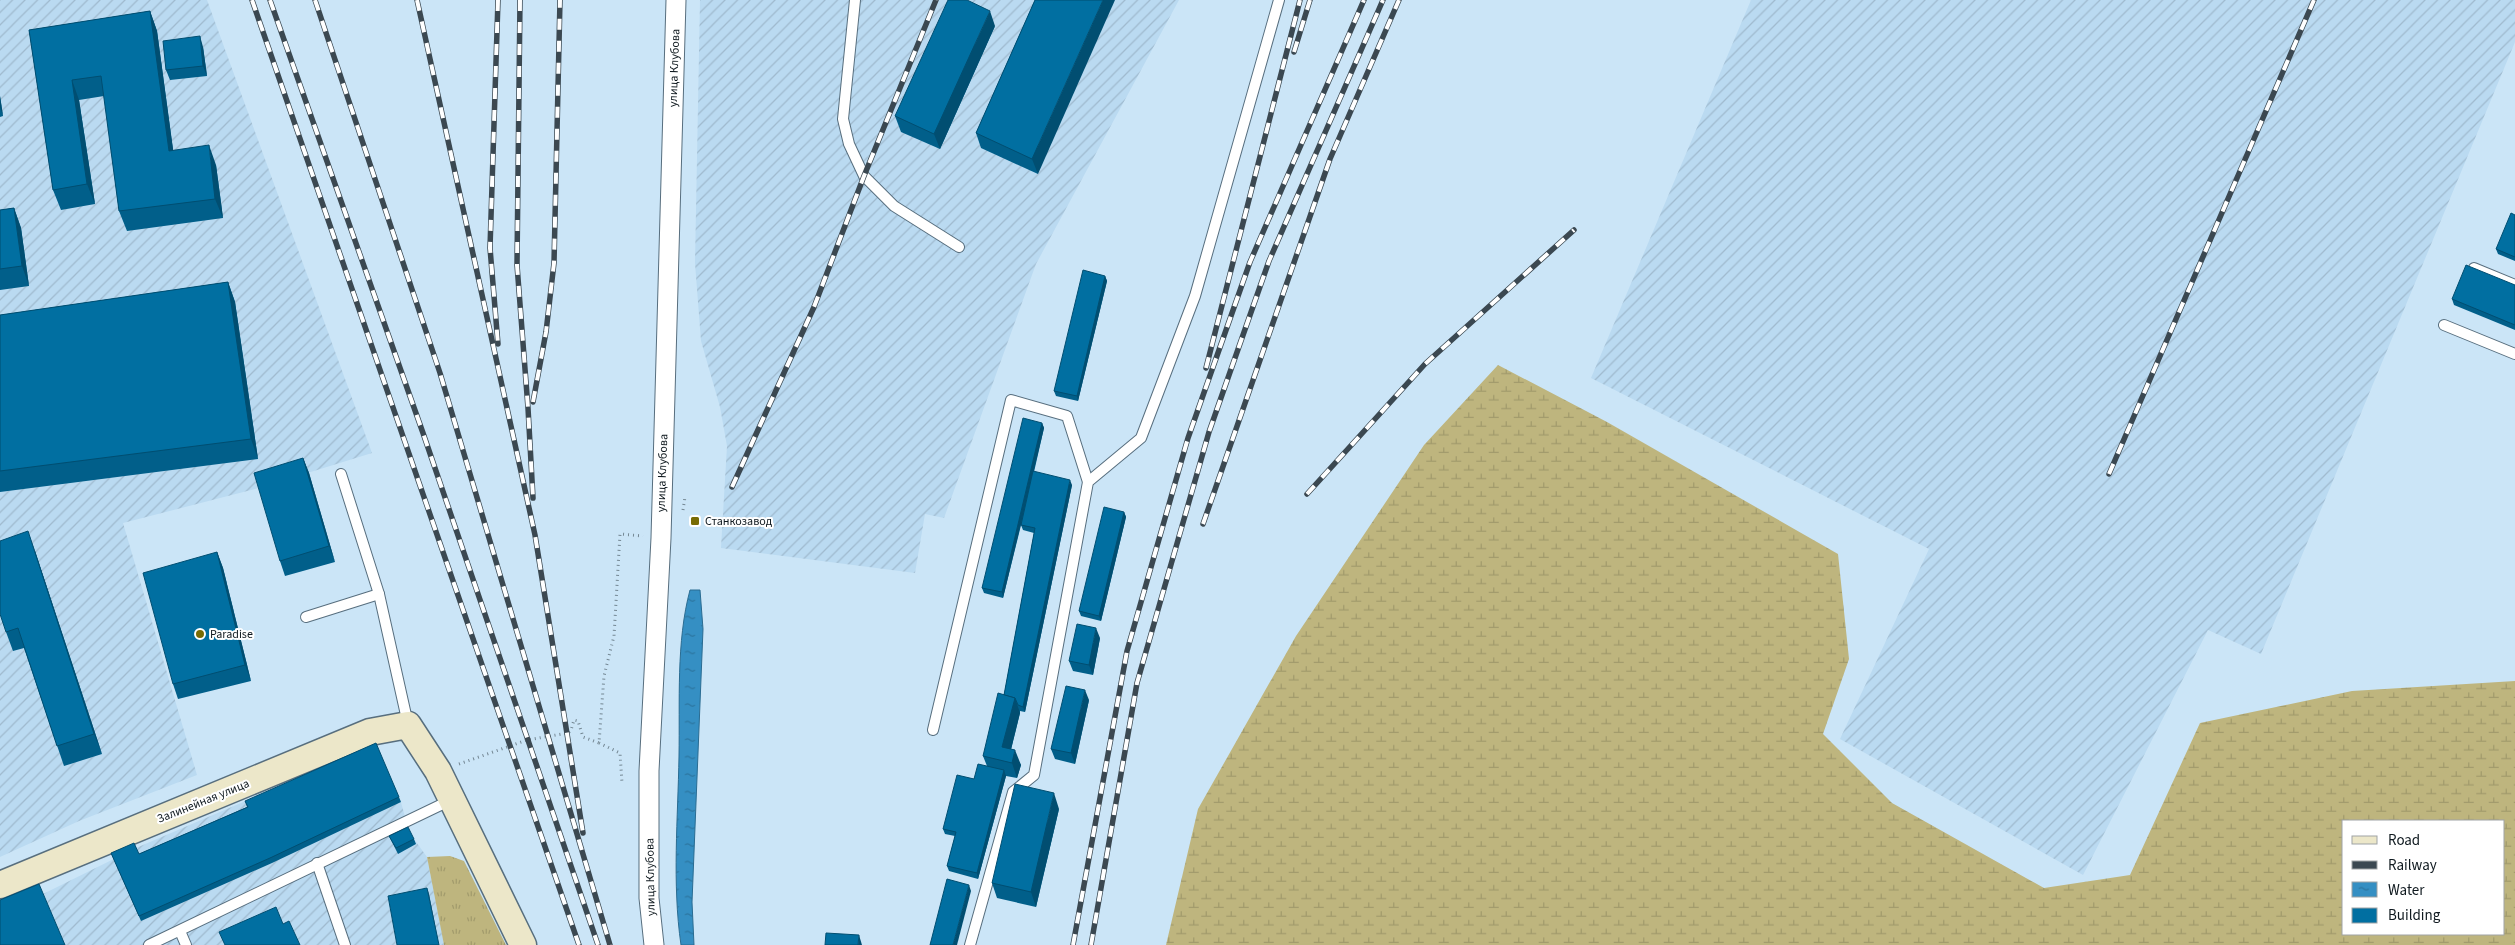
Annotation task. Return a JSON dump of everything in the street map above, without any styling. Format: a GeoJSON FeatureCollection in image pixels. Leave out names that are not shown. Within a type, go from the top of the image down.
{"type":"FeatureCollection","features":[{"type":"Feature","properties":{"kind":"main road"},"geometry":{"type":"LineString","coordinates":[[408,725],[438,771],[523,945]]}},
{"type":"Feature","properties":{"kind":"main road","name":"Залинейная улица"},"geometry":{"type":"LineString","coordinates":[[0,885],[370,732],[408,725]]}},
{"type":"Feature","properties":{"kind":"street","name":"улица Клубова"},"geometry":{"type":"LineString","coordinates":[[654,945],[649,898],[649,771],[660,538],[676,0]]}},
{"type":"Feature","properties":{"kind":"lane"},"geometry":{"type":"LineString","coordinates":[[855,0],[843,119],[849,144],[864,176],[894,206],[959,247]]}},
{"type":"Feature","properties":{"kind":"lane"},"geometry":{"type":"LineString","coordinates":[[1088,482],[1141,438],[1195,296],[1278,0]]}},
{"type":"Feature","properties":{"kind":"lane"},"geometry":{"type":"LineString","coordinates":[[2474,268],[2515,285]]}},
{"type":"Feature","properties":{"kind":"lane"},"geometry":{"type":"LineString","coordinates":[[2444,325],[2515,354]]}},
{"type":"Feature","properties":{"kind":"lane"},"geometry":{"type":"LineString","coordinates":[[933,730],[1011,400],[1067,416],[1088,482],[1034,775],[1013,792],[970,945]]}},
{"type":"Feature","properties":{"kind":"lane"},"geometry":{"type":"LineString","coordinates":[[341,474],[379,594],[408,725]]}},
{"type":"Feature","properties":{"kind":"lane"},"geometry":{"type":"LineString","coordinates":[[306,617],[379,594]]}},
{"type":"Feature","properties":{"kind":"lane"},"geometry":{"type":"LineString","coordinates":[[148,945],[452,799]]}},
{"type":"Feature","properties":{"kind":"lane"},"geometry":{"type":"LineString","coordinates":[[317,863],[345,945]]}},
{"type":"Feature","properties":{"kind":"lane"},"geometry":{"type":"LineString","coordinates":[[180,931],[186,945]]}},
{"type":"Feature","properties":{"kind":"path"},"geometry":{"type":"LineString","coordinates":[[599,743],[604,676],[614,636],[620,534],[644,536]]}},
{"type":"Feature","properties":{"kind":"path"},"geometry":{"type":"LineString","coordinates":[[438,771],[527,740],[568,733],[574,720],[578,721],[583,737],[620,753],[622,783]]}},
{"type":"Feature","properties":{"kind":"shaded area"},"geometry":{"type":"Polygon","coordinates":[[[0,0],[207,0],[372,453],[259,488],[123,523],[197,775],[79,821],[0,857],[0,0]]]}},
{"type":"Feature","properties":{"kind":"shaded area"},"geometry":{"type":"Polygon","coordinates":[[[700,0],[1179,0],[1036,264],[944,518],[925,514],[915,573],[721,548],[727,446],[720,407],[701,341],[695,263],[700,0]]]}},
{"type":"Feature","properties":{"kind":"shaded area"},"geometry":{"type":"Polygon","coordinates":[[[1751,0],[2515,0],[2515,42],[2261,654],[2208,630],[2083,875],[1840,739],[1929,549],[1591,378],[1751,0]]]}},
{"type":"Feature","properties":{"kind":"shaded area"},"geometry":{"type":"Polygon","coordinates":[[[376,745],[401,802],[409,832],[427,857],[444,945],[0,945],[43,894],[136,848],[376,745]]]}},
{"type":"Feature","properties":{"kind":"green space"},"geometry":{"type":"Polygon","coordinates":[[[1498,365],[1607,422],[1838,554],[1849,659],[1823,734],[1892,803],[2044,888],[2130,875],[2200,723],[2352,691],[2515,681],[2515,945],[1166,945],[1198,809],[1296,636],[1424,445],[1498,365]]]}},
{"type":"Feature","properties":{"kind":"green space"},"geometry":{"type":"Polygon","coordinates":[[[450,856],[464,861],[506,945],[444,945],[427,857],[450,856]]]}},
{"type":"Feature","properties":{"kind":"water"},"geometry":{"type":"Polygon","coordinates":[[[690,590],[700,590],[703,629],[692,902],[694,945],[681,945],[676,874],[680,672],[683,630],[690,590]]]}},
{"type":"Feature","properties":{"kind":"building"},"geometry":{"type":"Polygon","coordinates":[[[948,0],[967,0],[990,11],[934,134],[895,116],[948,0]]]}},
{"type":"Feature","properties":{"kind":"building"},"geometry":{"type":"Polygon","coordinates":[[[1035,0],[1103,0],[1032,159],[976,133],[1035,0]]]}},
{"type":"Feature","properties":{"kind":"building"},"geometry":{"type":"Polygon","coordinates":[[[150,11],[169,151],[209,145],[215,199],[119,211],[101,76],[72,80],[87,184],[53,190],[29,30],[150,11]]]}},
{"type":"Feature","properties":{"kind":"building"},"geometry":{"type":"Polygon","coordinates":[[[200,36],[203,66],[166,70],[163,41],[200,36]]]}},
{"type":"Feature","properties":{"kind":"building"},"geometry":{"type":"Polygon","coordinates":[[[14,208],[22,266],[0,269],[0,210],[14,208]]]}},
{"type":"Feature","properties":{"kind":"building"},"geometry":{"type":"Polygon","coordinates":[[[2511,213],[2515,215],[2515,257],[2496,249],[2511,213]]]}},
{"type":"Feature","properties":{"kind":"building"},"geometry":{"type":"Polygon","coordinates":[[[2466,265],[2515,285],[2515,325],[2452,299],[2466,265]]]}},
{"type":"Feature","properties":{"kind":"building"},"geometry":{"type":"Polygon","coordinates":[[[1083,270],[1105,276],[1077,396],[1054,391],[1083,270]]]}},
{"type":"Feature","properties":{"kind":"building"},"geometry":{"type":"Polygon","coordinates":[[[228,282],[251,439],[0,471],[0,315],[228,282]]]}},
{"type":"Feature","properties":{"kind":"building"},"geometry":{"type":"Polygon","coordinates":[[[1023,418],[1042,423],[1002,592],[982,588],[1023,418]]]}},
{"type":"Feature","properties":{"kind":"building"},"geometry":{"type":"Polygon","coordinates":[[[303,458],[329,546],[280,561],[254,473],[303,458]]]}},
{"type":"Feature","properties":{"kind":"building"},"geometry":{"type":"Polygon","coordinates":[[[1033,471],[1070,480],[1023,707],[1018,705],[1015,698],[1004,695],[1035,528],[1021,525],[1033,471]]]}},
{"type":"Feature","properties":{"kind":"building"},"geometry":{"type":"Polygon","coordinates":[[[1104,507],[1124,512],[1099,616],[1079,611],[1104,507]]]}},
{"type":"Feature","properties":{"kind":"building"},"geometry":{"type":"Polygon","coordinates":[[[28,531],[94,734],[57,746],[18,628],[6,632],[0,614],[0,541],[28,531]]]}},
{"type":"Feature","properties":{"kind":"building","name":"Paradise"},"geometry":{"type":"Polygon","coordinates":[[[217,552],[245,665],[173,684],[143,573],[217,552]]]}},
{"type":"Feature","properties":{"kind":"building"},"geometry":{"type":"Polygon","coordinates":[[[1077,624],[1096,628],[1089,665],[1069,661],[1077,624]]]}},
{"type":"Feature","properties":{"kind":"building"},"geometry":{"type":"Polygon","coordinates":[[[1066,686],[1085,690],[1071,753],[1051,749],[1066,686]]]}},
{"type":"Feature","properties":{"kind":"building"},"geometry":{"type":"Polygon","coordinates":[[[998,693],[1015,698],[1002,747],[1015,750],[1012,763],[983,756],[998,693]]]}},
{"type":"Feature","properties":{"kind":"building"},"geometry":{"type":"Polygon","coordinates":[[[376,743],[399,797],[270,858],[139,916],[111,853],[134,843],[139,854],[248,807],[245,801],[376,743]]]}},
{"type":"Feature","properties":{"kind":"building"},"geometry":{"type":"Polygon","coordinates":[[[978,764],[1004,770],[977,873],[947,866],[956,832],[943,829],[957,775],[974,779],[978,764]]]}},
{"type":"Feature","properties":{"kind":"building"},"geometry":{"type":"Polygon","coordinates":[[[1015,784],[1054,793],[1031,892],[992,883],[1015,784]]]}},
{"type":"Feature","properties":{"kind":"building"},"geometry":{"type":"Polygon","coordinates":[[[408,827],[414,839],[396,848],[389,836],[408,827]]]}},
{"type":"Feature","properties":{"kind":"building"},"geometry":{"type":"Polygon","coordinates":[[[947,879],[969,885],[953,945],[930,945],[947,879]]]}},
{"type":"Feature","properties":{"kind":"building"},"geometry":{"type":"Polygon","coordinates":[[[39,884],[65,945],[0,945],[0,900],[39,884]]]}},
{"type":"Feature","properties":{"kind":"building"},"geometry":{"type":"Polygon","coordinates":[[[427,888],[439,945],[397,945],[388,896],[427,888]]]}},
{"type":"Feature","properties":{"kind":"building"},"geometry":{"type":"Polygon","coordinates":[[[276,907],[283,924],[289,921],[300,945],[225,945],[219,932],[276,907]]]}},
{"type":"Feature","properties":{"kind":"building"},"geometry":{"type":"Polygon","coordinates":[[[826,933],[859,935],[858,945],[825,945],[826,933]]]}},
{"type":"Feature","properties":{"kind":"railway"},"geometry":{"type":"LineString","coordinates":[[252,0],[579,945]]}},
{"type":"Feature","properties":{"kind":"railway"},"geometry":{"type":"LineString","coordinates":[[270,0],[423,433],[598,945]]}},
{"type":"Feature","properties":{"kind":"railway"},"geometry":{"type":"LineString","coordinates":[[315,0],[440,373],[610,945]]}},
{"type":"Feature","properties":{"kind":"railway"},"geometry":{"type":"LineString","coordinates":[[417,0],[535,535],[583,833]]}},
{"type":"Feature","properties":{"kind":"railway"},"geometry":{"type":"LineString","coordinates":[[498,0],[490,248],[498,344]]}},
{"type":"Feature","properties":{"kind":"railway"},"geometry":{"type":"LineString","coordinates":[[520,0],[517,265],[533,498]]}},
{"type":"Feature","properties":{"kind":"railway"},"geometry":{"type":"LineString","coordinates":[[533,402],[546,332],[554,263],[560,0]]}},
{"type":"Feature","properties":{"kind":"railway"},"geometry":{"type":"LineString","coordinates":[[732,487],[814,307],[864,176],[936,0]]}},
{"type":"Feature","properties":{"kind":"railway"},"geometry":{"type":"LineString","coordinates":[[1206,368],[1300,0]]}},
{"type":"Feature","properties":{"kind":"railway"},"geometry":{"type":"LineString","coordinates":[[1294,52],[1310,0]]}},
{"type":"Feature","properties":{"kind":"railway"},"geometry":{"type":"LineString","coordinates":[[1073,945],[1127,651],[1188,438],[1250,262],[1364,0]]}},
{"type":"Feature","properties":{"kind":"railway"},"geometry":{"type":"LineString","coordinates":[[1091,945],[1137,683],[1209,432],[1269,261],[1383,0]]}},
{"type":"Feature","properties":{"kind":"railway"},"geometry":{"type":"LineString","coordinates":[[1203,524],[1330,159],[1399,0]]}},
{"type":"Feature","properties":{"kind":"railway"},"geometry":{"type":"LineString","coordinates":[[2109,474],[2314,0]]}},
{"type":"Feature","properties":{"kind":"railway"},"geometry":{"type":"LineString","coordinates":[[1307,494],[1425,364],[1574,230]]}},
{"type":"Feature","properties":{"kind":"place","name":"Станкозавод"},"geometry":{"type":"Point","coordinates":[695,521]}},
{"type":"Feature","properties":{"kind":"place","name":"Paradise"},"geometry":{"type":"Point","coordinates":[200,634]}}]}
